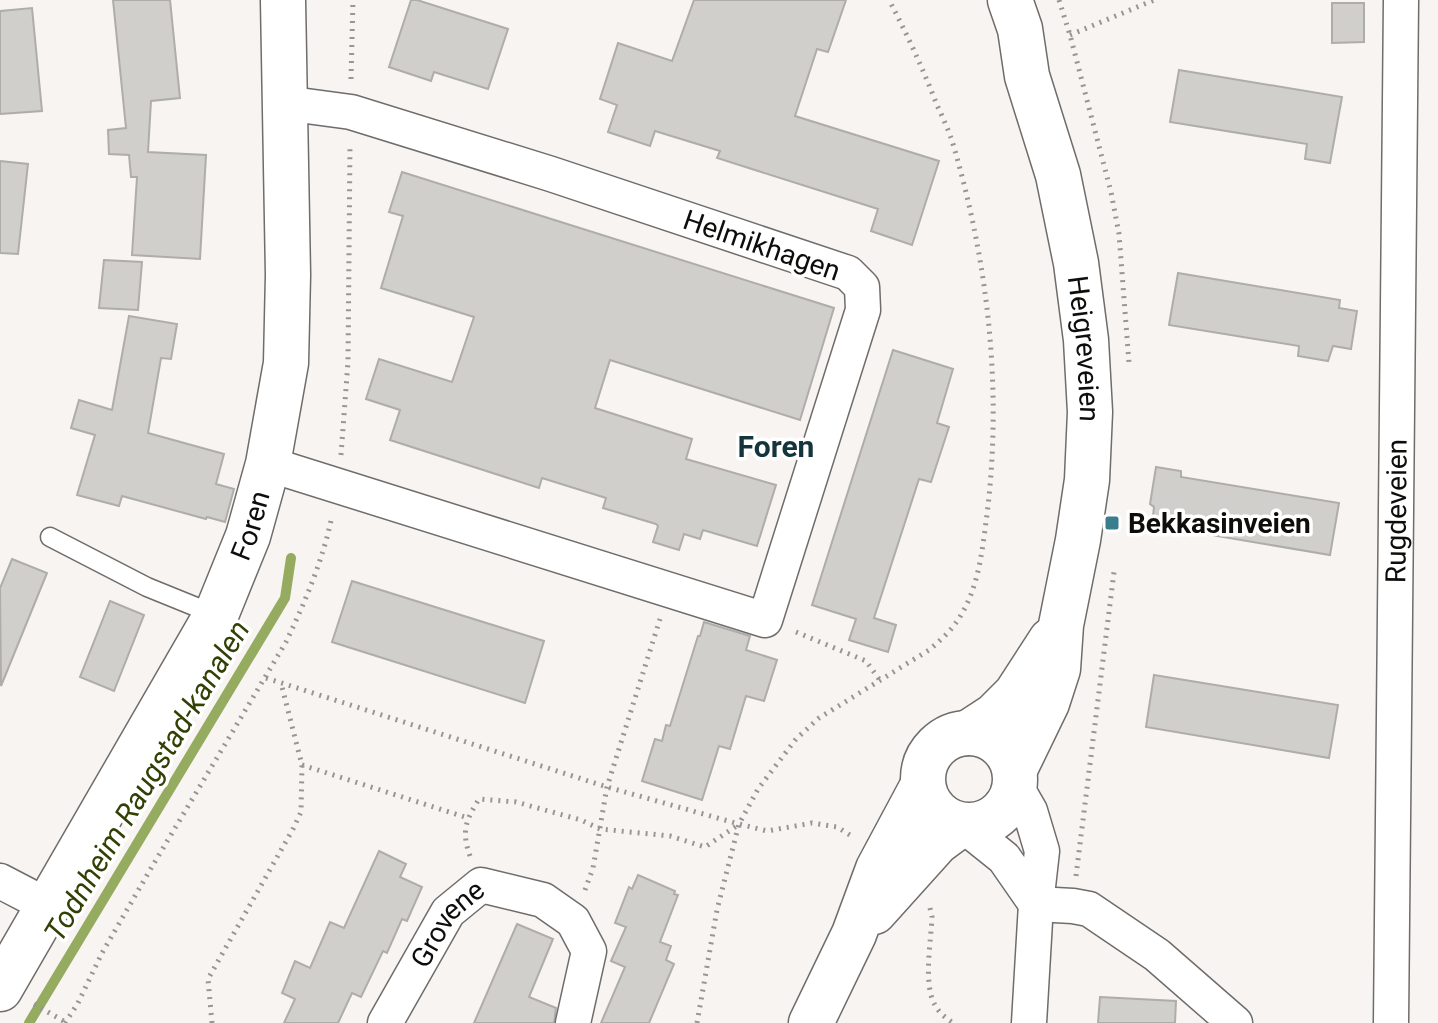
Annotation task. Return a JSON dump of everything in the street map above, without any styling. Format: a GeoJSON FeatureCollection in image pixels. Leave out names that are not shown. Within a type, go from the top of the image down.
{"type":"FeatureCollection","features":[{"type":"Feature","properties":{"kind":"main road","name":"Foren"},"geometry":{"type":"LineString","coordinates":[[0,989],[216,615],[248,536],[268,464],[286,363],[288,275],[283,0]]}},
{"type":"Feature","properties":{"kind":"main road","name":"Heigreveien"},"geometry":{"type":"LineString","coordinates":[[984,0],[997,30],[1027,76]]}},
{"type":"Feature","properties":{"kind":"main road","name":"Heigreveien"},"geometry":{"type":"LineString","coordinates":[[854,934],[937,842],[962,825],[987,822],[1006,807],[1058,669],[1061,625],[1087,480],[1090,412],[1086,340],[1076,263],[1058,175],[1027,76],[1020,29],[1010,0]]}},
{"type":"Feature","properties":{"kind":"main road","name":"Heigreveien"},"geometry":{"type":"LineString","coordinates":[[811,1023],[854,934],[878,869],[923,785],[927,760],[944,741],[968,733],[994,716],[1016,694],[1061,625]]}},
{"type":"Feature","properties":{"kind":"main road"},"geometry":{"type":"LineString","coordinates":[[968,733],[993,739],[1002,747],[1010,757],[1015,777]]}},
{"type":"Feature","properties":{"kind":"main road"},"geometry":{"type":"LineString","coordinates":[[923,785],[935,811],[962,825]]}},
{"type":"Feature","properties":{"kind":"street","name":"Rugdeveien"},"geometry":{"type":"LineString","coordinates":[[1391,1023],[1401,0]]}},
{"type":"Feature","properties":{"kind":"street","name":"Helmikhagen"},"geometry":{"type":"LineString","coordinates":[[284,103],[351,112],[551,174],[848,273],[862,287],[863,310],[765,620]]}},
{"type":"Feature","properties":{"kind":"street"},"geometry":{"type":"LineString","coordinates":[[268,464],[765,620]]}},
{"type":"Feature","properties":{"kind":"street"},"geometry":{"type":"LineString","coordinates":[[1015,777],[1030,811],[1042,851],[1029,1023]]}},
{"type":"Feature","properties":{"kind":"street"},"geometry":{"type":"LineString","coordinates":[[962,825],[1004,858],[1036,904]]}},
{"type":"Feature","properties":{"kind":"street"},"geometry":{"type":"LineString","coordinates":[[0,881],[48,906]]}},
{"type":"Feature","properties":{"kind":"street","name":"Grovene"},"geometry":{"type":"LineString","coordinates":[[385,1023],[448,912],[481,885],[543,900],[573,921]]}},
{"type":"Feature","properties":{"kind":"street"},"geometry":{"type":"LineString","coordinates":[[1036,904],[1089,909],[1157,955],[1235,1023]]}},
{"type":"Feature","properties":{"kind":"street"},"geometry":{"type":"LineString","coordinates":[[573,921],[589,951],[573,1023]]}},
{"type":"Feature","properties":{"kind":"lane"},"geometry":{"type":"LineString","coordinates":[[50,537],[147,587],[216,615]]}},
{"type":"Feature","properties":{"kind":"path"},"geometry":{"type":"LineString","coordinates":[[65,1023],[150,870],[266,678],[301,611],[329,532],[339,485],[348,362],[353,0]]}},
{"type":"Feature","properties":{"kind":"path"},"geometry":{"type":"LineString","coordinates":[[697,1023],[717,910],[739,824],[758,789],[796,739],[819,718],[929,650],[944,637],[961,615],[980,565],[992,477],[995,398],[977,238],[952,141],[915,51],[889,0]]}},
{"type":"Feature","properties":{"kind":"path"},"geometry":{"type":"LineString","coordinates":[[1070,35],[1154,0]]}},
{"type":"Feature","properties":{"kind":"path"},"geometry":{"type":"LineString","coordinates":[[573,921],[593,868],[607,787],[669,590]]}},
{"type":"Feature","properties":{"kind":"path"},"geometry":{"type":"LineString","coordinates":[[765,620],[866,661],[880,679]]}},
{"type":"Feature","properties":{"kind":"path"},"geometry":{"type":"LineString","coordinates":[[266,678],[607,787],[739,824],[767,831],[812,823],[837,827],[860,842]]}},
{"type":"Feature","properties":{"kind":"path"},"geometry":{"type":"LineString","coordinates":[[212,1023],[208,979],[301,812],[302,765],[280,683]]}},
{"type":"Feature","properties":{"kind":"path"},"geometry":{"type":"LineString","coordinates":[[302,765],[468,818]]}},
{"type":"Feature","properties":{"kind":"path"},"geometry":{"type":"LineString","coordinates":[[481,885],[464,839],[468,818],[479,799],[516,802],[581,820],[600,829],[670,836],[705,847],[739,824]]}},
{"type":"Feature","properties":{"kind":"path"},"geometry":{"type":"LineString","coordinates":[[929,904],[932,917],[930,992],[934,1004],[953,1023]]}},
{"type":"Feature","properties":{"kind":"building"},"geometry":{"type":"Polygon","coordinates":[[[113,0],[170,0],[180,98],[151,101],[148,152],[206,155],[200,259],[132,255],[137,177],[131,177],[129,155],[109,154],[108,130],[126,128],[113,0]]]}},
{"type":"Feature","properties":{"kind":"building"},"geometry":{"type":"Polygon","coordinates":[[[411,0],[508,29],[488,89],[434,72],[431,81],[389,67],[411,0]]]}},
{"type":"Feature","properties":{"kind":"building"},"geometry":{"type":"Polygon","coordinates":[[[694,0],[846,0],[828,52],[817,49],[795,116],[939,161],[912,245],[871,231],[878,209],[717,158],[720,151],[655,131],[650,146],[608,132],[617,105],[600,99],[618,43],[672,61],[694,0]]]}},
{"type":"Feature","properties":{"kind":"building"},"geometry":{"type":"Polygon","coordinates":[[[1332,3],[1364,3],[1364,42],[1332,43],[1332,3]]]}},
{"type":"Feature","properties":{"kind":"building"},"geometry":{"type":"Polygon","coordinates":[[[32,8],[42,111],[0,114],[0,11],[32,8]]]}},
{"type":"Feature","properties":{"kind":"building"},"geometry":{"type":"Polygon","coordinates":[[[1179,70],[1342,97],[1330,163],[1305,159],[1307,144],[1170,122],[1179,70]]]}},
{"type":"Feature","properties":{"kind":"building"},"geometry":{"type":"Polygon","coordinates":[[[0,161],[28,164],[18,254],[0,253],[0,161]]]}},
{"type":"Feature","properties":{"kind":"building"},"geometry":{"type":"Polygon","coordinates":[[[402,172],[834,308],[800,420],[610,360],[595,408],[692,439],[686,459],[776,485],[757,546],[703,530],[700,539],[684,534],[679,550],[653,542],[656,524],[603,508],[606,498],[542,478],[539,488],[390,440],[400,410],[366,399],[379,359],[452,382],[474,317],[381,288],[403,216],[389,212],[402,172]]]}},
{"type":"Feature","properties":{"kind":"building"},"geometry":{"type":"Polygon","coordinates":[[[104,260],[142,262],[138,310],[99,308],[104,260]]]}},
{"type":"Feature","properties":{"kind":"building"},"geometry":{"type":"Polygon","coordinates":[[[1178,273],[1340,300],[1339,308],[1357,311],[1351,349],[1333,346],[1328,361],[1298,356],[1299,346],[1169,325],[1178,273]]]}},
{"type":"Feature","properties":{"kind":"building"},"geometry":{"type":"Polygon","coordinates":[[[129,316],[177,324],[171,359],[161,358],[148,433],[224,454],[216,484],[234,489],[225,522],[122,496],[119,506],[77,495],[95,435],[71,428],[79,400],[112,410],[129,316]]]}},
{"type":"Feature","properties":{"kind":"building"},"geometry":{"type":"Polygon","coordinates":[[[893,350],[953,369],[937,423],[949,427],[931,482],[919,479],[874,618],[896,625],[888,652],[849,640],[856,619],[812,605],[893,350]]]}},
{"type":"Feature","properties":{"kind":"building"},"geometry":{"type":"Polygon","coordinates":[[[1156,467],[1181,471],[1181,477],[1339,503],[1330,555],[1152,525],[1154,507],[1150,504],[1156,467]]]}},
{"type":"Feature","properties":{"kind":"building"},"geometry":{"type":"Polygon","coordinates":[[[12,559],[47,573],[1,686],[0,588],[12,559]]]}},
{"type":"Feature","properties":{"kind":"building"},"geometry":{"type":"Polygon","coordinates":[[[352,581],[544,641],[525,703],[332,642],[352,581]]]}},
{"type":"Feature","properties":{"kind":"building"},"geometry":{"type":"Polygon","coordinates":[[[110,601],[144,615],[114,691],[80,677],[110,601]]]}},
{"type":"Feature","properties":{"kind":"building"},"geometry":{"type":"Polygon","coordinates":[[[704,622],[750,636],[746,650],[777,660],[764,701],[746,696],[730,749],[719,746],[702,800],[642,781],[655,739],[662,741],[666,725],[670,726],[704,622]]]}},
{"type":"Feature","properties":{"kind":"building"},"geometry":{"type":"Polygon","coordinates":[[[1154,675],[1338,705],[1329,758],[1146,727],[1154,675]]]}},
{"type":"Feature","properties":{"kind":"building"},"geometry":{"type":"Polygon","coordinates":[[[379,851],[406,864],[400,877],[422,887],[407,921],[402,919],[387,953],[383,951],[361,997],[352,993],[338,1023],[284,1023],[295,999],[282,993],[295,961],[310,968],[330,922],[344,928],[379,851]]]}},
{"type":"Feature","properties":{"kind":"building"},"geometry":{"type":"Polygon","coordinates":[[[638,875],[678,895],[660,942],[671,946],[666,960],[674,964],[649,1023],[601,1023],[625,967],[611,961],[626,927],[615,923],[629,887],[632,889],[638,875]]]}},
{"type":"Feature","properties":{"kind":"building"},"geometry":{"type":"Polygon","coordinates":[[[517,924],[553,939],[529,997],[556,1008],[554,1023],[474,1023],[517,924]]]}},
{"type":"Feature","properties":{"kind":"building"},"geometry":{"type":"Polygon","coordinates":[[[1100,997],[1176,1001],[1175,1023],[1098,1023],[1100,997]]]}},
{"type":"Feature","properties":{"kind":"waterway","name":"Todnheim Raugstad-kanalen"},"geometry":{"type":"LineString","coordinates":[[29,1023],[285,598],[291,558]]}},
{"type":"Feature","properties":{"kind":"place","name":"Bekkasinveien"},"geometry":{"type":"Point","coordinates":[1112,523]}},
{"type":"Feature","properties":{"kind":"district","name":"Foren"},"geometry":{"type":"Point","coordinates":[776,447]}}]}
